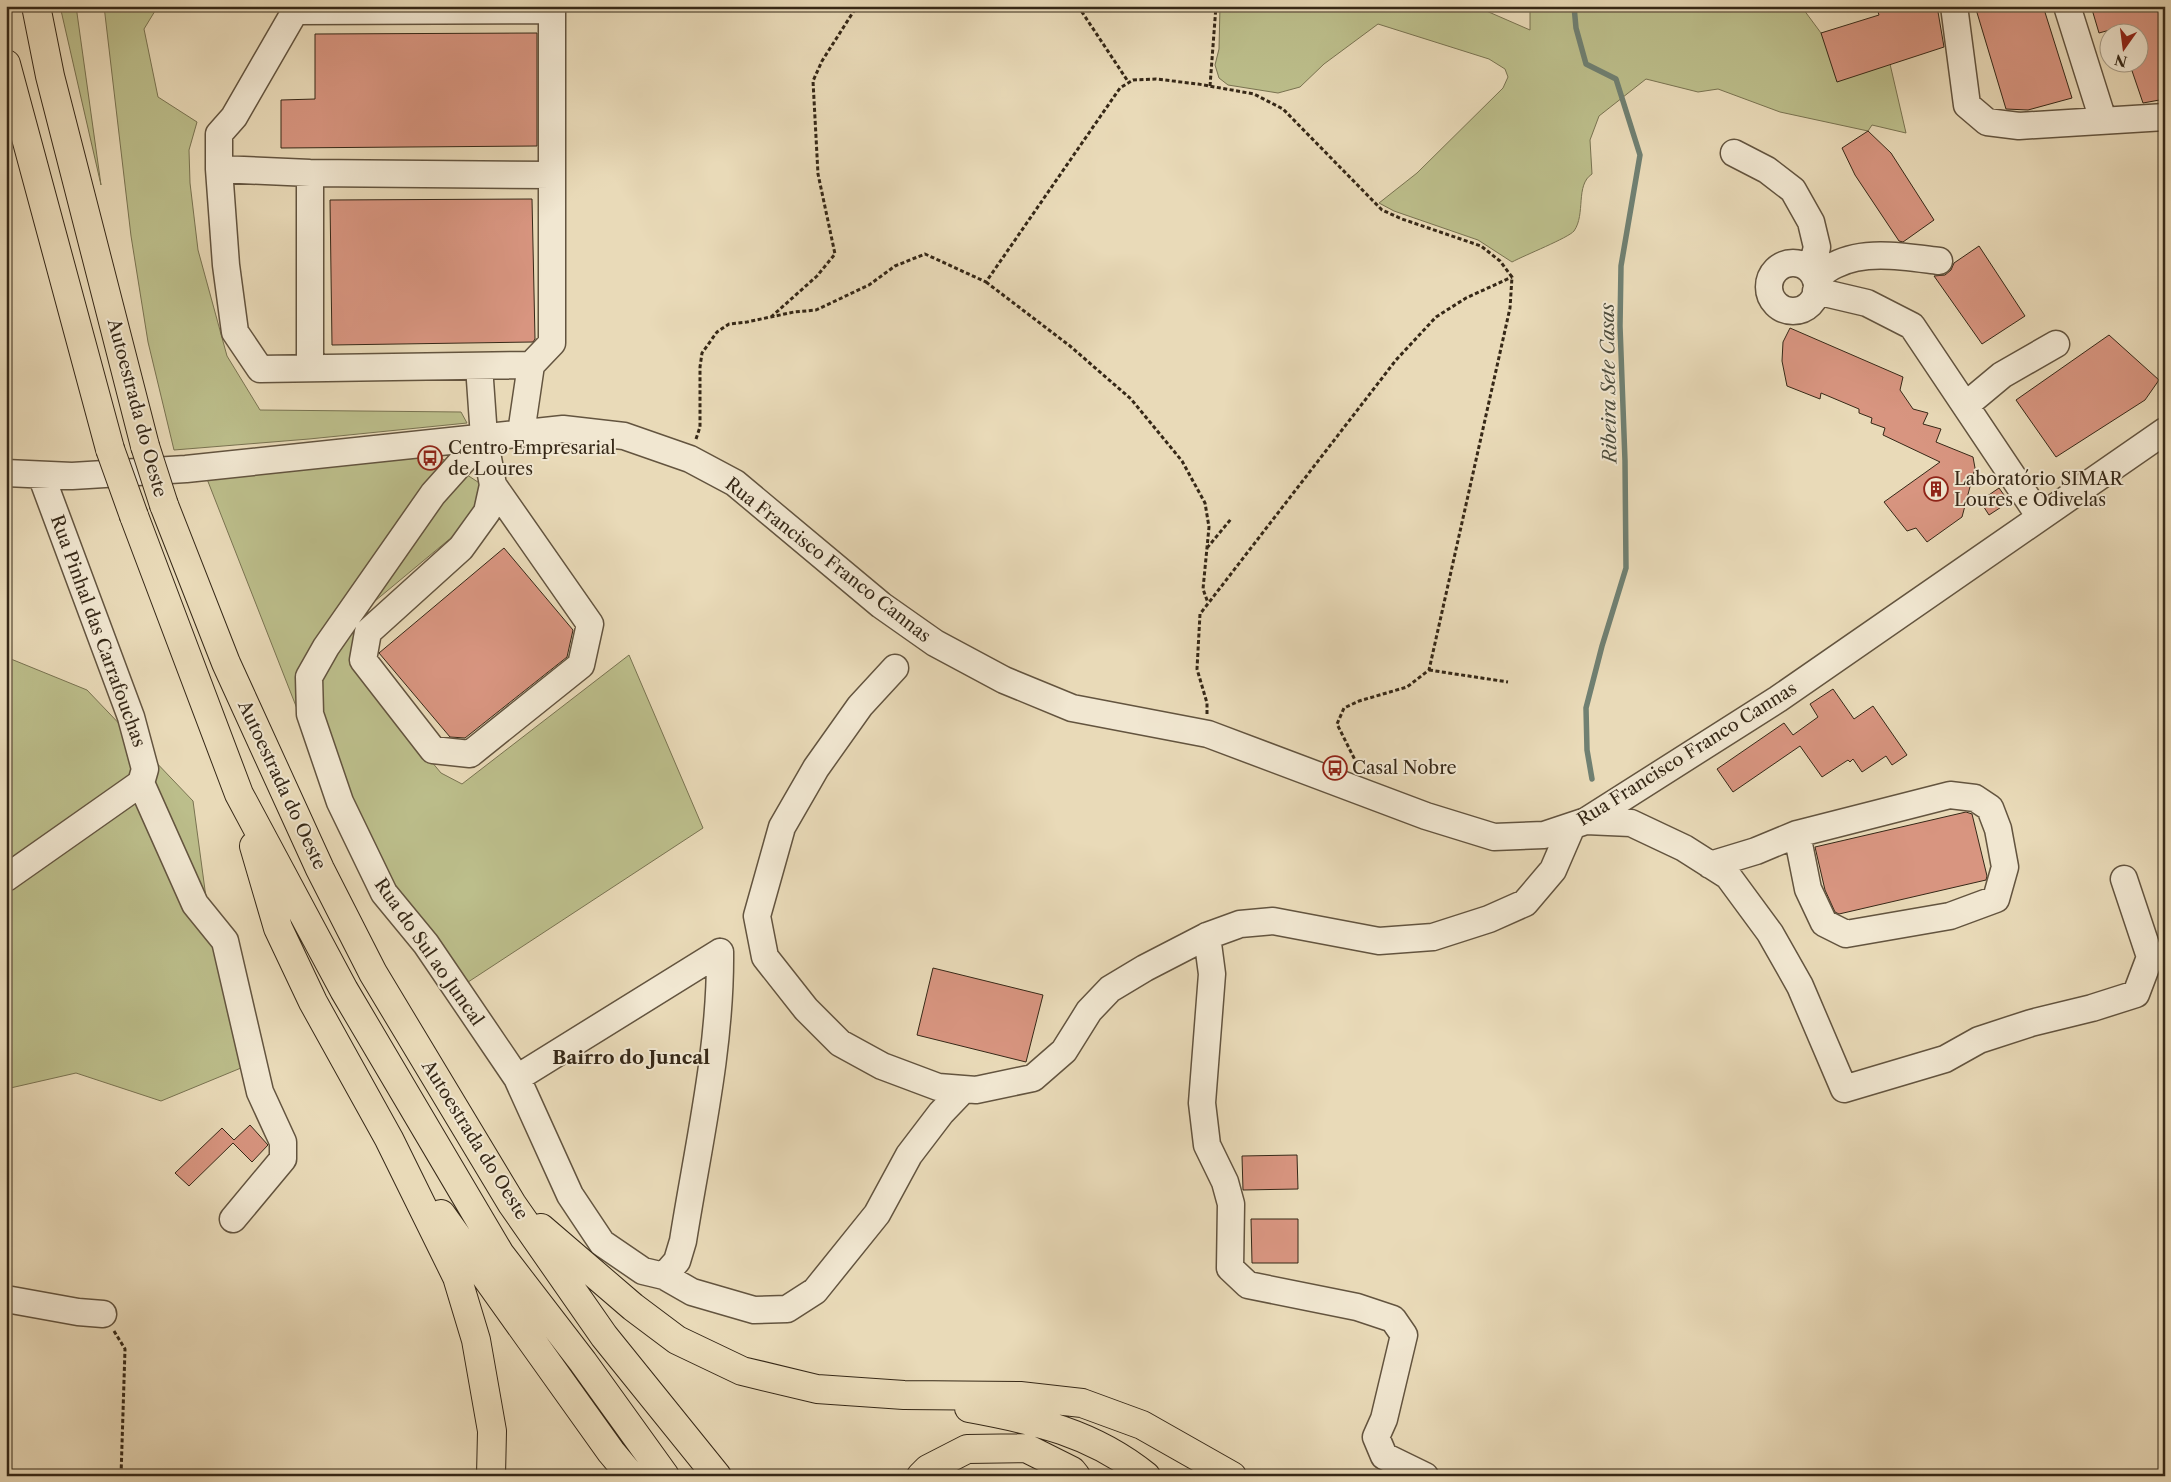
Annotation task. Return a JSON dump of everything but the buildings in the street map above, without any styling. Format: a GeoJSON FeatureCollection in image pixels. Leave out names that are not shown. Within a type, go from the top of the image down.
{"type":"FeatureCollection","features":[{"type":"Feature","properties":{"kind":"highway","name":"Autoestrada do Oeste"},"geometry":{"type":"LineString","coordinates":[[36,6],[50,76],[146,446],[164,505],[226,663],[320,869],[373,974],[512,1204],[604,1336],[716,1476]]}},
{"type":"Feature","properties":{"kind":"highway","name":"Autoestrada do Oeste"},"geometry":{"type":"LineString","coordinates":[[6,64],[110,449],[239,794],[344,990],[500,1254],[583,1362],[665,1476]]}},
{"type":"Feature","properties":{"kind":"highway"},"geometry":{"type":"LineString","coordinates":[[239,794],[278,928],[313,1002],[389,1139],[457,1277],[476,1340],[492,1431],[490,1476]]}},
{"type":"Feature","properties":{"kind":"highway"},"geometry":{"type":"LineString","coordinates":[[389,1139],[511,1314],[611,1452],[631,1476]]}},
{"type":"Feature","properties":{"kind":"highway"},"geometry":{"type":"LineString","coordinates":[[512,1204],[633,1307],[677,1340],[742,1371],[817,1389],[904,1396],[1020,1396],[1082,1403],[1142,1425],[1232,1476]]}},
{"type":"Feature","properties":{"kind":"highway"},"geometry":{"type":"LineString","coordinates":[[904,1396],[1036,1421],[1081,1436],[1124,1458],[1146,1476]]}},
{"type":"Feature","properties":{"kind":"highway"},"geometry":{"type":"LineString","coordinates":[[921,1476],[928,1469],[966,1450],[1026,1448],[1072,1471],[1076,1476]]}},
{"type":"Feature","properties":{"kind":"street"},"geometry":{"type":"LineString","coordinates":[[1954,6],[1967,105],[1987,122],[2019,126],[2165,117]]}},
{"type":"Feature","properties":{"kind":"street"},"geometry":{"type":"LineString","coordinates":[[2067,6],[2103,120]]}},
{"type":"Feature","properties":{"kind":"street"},"geometry":{"type":"LineString","coordinates":[[521,434],[530,366],[552,343],[552,8],[296,9],[234,117],[219,134],[219,169],[226,265],[235,332],[260,368],[530,366]]}},
{"type":"Feature","properties":{"kind":"street"},"geometry":{"type":"LineString","coordinates":[[1734,153],[1768,170],[1793,190],[1811,222],[1817,247],[1814,280]]}},
{"type":"Feature","properties":{"kind":"street"},"geometry":{"type":"LineString","coordinates":[[219,169],[310,173],[552,175]]}},
{"type":"Feature","properties":{"kind":"street"},"geometry":{"type":"LineString","coordinates":[[310,173],[310,368]]}},
{"type":"Feature","properties":{"kind":"street"},"geometry":{"type":"LineString","coordinates":[[1814,280],[1836,264],[1866,256],[1903,256],[1939,261]]}},
{"type":"Feature","properties":{"kind":"street"},"geometry":{"type":"LineString","coordinates":[[1814,280],[1867,303],[1912,326],[2040,517]]}},
{"type":"Feature","properties":{"kind":"street"},"geometry":{"type":"LineString","coordinates":[[1966,405],[2002,375],[2056,344]]}},
{"type":"Feature","properties":{"kind":"street"},"geometry":{"type":"LineString","coordinates":[[479,366],[484,437],[493,485],[487,512],[461,548],[368,632],[363,660],[433,750],[470,754],[581,665],[590,624],[493,485]]}},
{"type":"Feature","properties":{"kind":"street","name":"Rua Francisco Franco Cannas"},"geometry":{"type":"LineString","coordinates":[[6,473],[72,476],[186,469],[563,429],[624,436],[690,460],[735,483],[881,606],[935,643],[1004,680],[1072,708],[1208,734],[1426,816],[1494,837],[1544,834],[1579,823],[1778,699],[2165,431]]}},
{"type":"Feature","properties":{"kind":"street","name":"Rua do Sul ao Juncal"},"geometry":{"type":"LineString","coordinates":[[484,437],[433,494],[326,646],[308,676],[310,714],[340,802],[384,893],[426,944],[516,1078],[570,1195],[602,1243],[643,1271],[664,1276],[692,1292],[754,1310],[787,1309],[815,1291],[877,1214],[910,1155],[941,1113],[964,1089]]}},
{"type":"Feature","properties":{"kind":"street","name":"Rua Pinhal das Carrafouchas"},"geometry":{"type":"LineString","coordinates":[[41,474],[131,717],[145,769],[141,783],[195,904],[225,941],[260,1092],[283,1142],[283,1159],[232,1219]]}},
{"type":"Feature","properties":{"kind":"street"},"geometry":{"type":"LineString","coordinates":[[895,668],[860,706],[816,768],[782,827],[757,916],[766,957],[806,1009],[840,1043],[882,1066],[938,1087],[976,1090],[1033,1078],[1064,1051],[1089,1012],[1110,989],[1145,968],[1207,936],[1240,924],[1273,921],[1379,941],[1433,937],[1489,919],[1525,903],[1553,870],[1579,823],[1631,823],[1684,848],[1728,876],[1770,933],[1800,986],[1844,1088],[1945,1059],[1979,1040],[2031,1023],[2092,1008],[2136,994],[2150,957],[2124,880]]}},
{"type":"Feature","properties":{"kind":"street"},"geometry":{"type":"LineString","coordinates":[[6,878],[141,783]]}},
{"type":"Feature","properties":{"kind":"street"},"geometry":{"type":"LineString","coordinates":[[1710,865],[1756,851],[1797,834],[1950,795],[1976,798],[1990,808],[1998,829],[2005,867],[1996,899],[1950,916],[1846,934],[1824,923],[1808,889],[1797,834]]}},
{"type":"Feature","properties":{"kind":"street"},"geometry":{"type":"LineString","coordinates":[[1207,936],[1212,974],[1202,1103],[1206,1145],[1225,1182],[1231,1204],[1230,1268],[1248,1285],[1357,1307],[1393,1319],[1404,1335],[1384,1419],[1376,1437],[1384,1456],[1425,1476]]}},
{"type":"Feature","properties":{"kind":"street"},"geometry":{"type":"LineString","coordinates":[[516,1078],[720,952],[721,974],[712,1066],[683,1241],[677,1261],[664,1276]]}},
{"type":"Feature","properties":{"kind":"street"},"geometry":{"type":"LineString","coordinates":[[6,1299],[78,1312],[103,1314]]}},
{"type":"Feature","properties":{"kind":"path"},"geometry":{"type":"LineString","coordinates":[[771,317],[817,276],[835,254],[818,174],[813,81],[822,61],[857,6]]}},
{"type":"Feature","properties":{"kind":"path"},"geometry":{"type":"LineString","coordinates":[[1078,6],[1129,82]]}},
{"type":"Feature","properties":{"kind":"path"},"geometry":{"type":"LineString","coordinates":[[1210,86],[1216,6]]}},
{"type":"Feature","properties":{"kind":"path"},"geometry":{"type":"LineString","coordinates":[[986,282],[1120,88],[1133,80],[1156,79],[1254,94],[1283,109],[1349,174],[1366,195],[1382,210],[1481,246],[1500,261],[1512,277],[1510,308],[1428,670],[1407,687],[1359,701],[1344,708],[1337,724],[1350,754],[1373,796]]}},
{"type":"Feature","properties":{"kind":"path"},"geometry":{"type":"LineString","coordinates":[[690,460],[700,427],[700,367],[702,353],[717,332],[729,324],[794,312],[816,310],[869,285],[894,266],[925,254],[986,282],[1070,346],[1131,399],[1182,461],[1205,503],[1209,527],[1203,589],[1208,603]]}},
{"type":"Feature","properties":{"kind":"path"},"geometry":{"type":"LineString","coordinates":[[1208,734],[1207,703],[1197,668],[1200,614],[1396,360],[1429,324],[1436,317],[1466,298],[1512,277]]}},
{"type":"Feature","properties":{"kind":"path"},"geometry":{"type":"LineString","coordinates":[[1207,549],[1231,518]]}},
{"type":"Feature","properties":{"kind":"path"},"geometry":{"type":"LineString","coordinates":[[1428,670],[1508,682]]}},
{"type":"Feature","properties":{"kind":"path"},"geometry":{"type":"LineString","coordinates":[[103,1314],[125,1348],[121,1476]]}},
{"type":"Feature","properties":{"kind":"green space"},"geometry":{"type":"Polygon","coordinates":[[[60,6],[76,6],[101,185],[60,6]]]}},
{"type":"Feature","properties":{"kind":"green space"},"geometry":{"type":"Polygon","coordinates":[[[104,6],[158,6],[144,29],[158,97],[197,122],[189,150],[190,183],[198,250],[227,356],[260,410],[461,412],[467,423],[174,450],[148,342],[131,236],[104,6]]]}},
{"type":"Feature","properties":{"kind":"green space"},"geometry":{"type":"Polygon","coordinates":[[[1220,6],[1475,6],[1530,30],[1530,6],[1801,6],[1821,33],[1890,64],[1906,133],[1872,125],[1868,131],[1780,112],[1718,89],[1698,92],[1646,79],[1599,116],[1590,140],[1592,174],[1584,185],[1578,224],[1574,231],[1512,262],[1478,240],[1394,211],[1379,203],[1417,173],[1503,88],[1508,77],[1505,69],[1489,59],[1378,24],[1324,64],[1300,87],[1278,93],[1228,85],[1219,78],[1215,65],[1219,49],[1220,6]]]}},
{"type":"Feature","properties":{"kind":"green space"},"geometry":{"type":"Polygon","coordinates":[[[438,456],[484,486],[476,517],[369,606],[356,671],[441,773],[462,784],[629,655],[703,828],[459,988],[369,883],[303,724],[207,479],[438,456]]]}},
{"type":"Feature","properties":{"kind":"green space"},"geometry":{"type":"Polygon","coordinates":[[[6,657],[87,690],[193,801],[212,942],[241,1068],[161,1101],[76,1073],[6,1089],[6,657]]]}},
{"type":"Feature","properties":{"kind":"waterway","name":"Ribeira Sete Casas"},"geometry":{"type":"LineString","coordinates":[[1574,6],[1576,28],[1586,64],[1616,79],[1640,155],[1621,266],[1620,326],[1625,461],[1626,568],[1602,646],[1586,708],[1587,750],[1592,779]]}},
{"type":"Feature","properties":{"kind":"place","name":"Centro Empresarial de Loures"},"geometry":{"type":"Point","coordinates":[430,458]}},
{"type":"Feature","properties":{"kind":"place","name":"Laboratório SIMAR Loures e Odivelas"},"geometry":{"type":"Point","coordinates":[1936,489]}},
{"type":"Feature","properties":{"kind":"place","name":"Casal Nobre"},"geometry":{"type":"Point","coordinates":[1335,768]}},
{"type":"Feature","properties":{"kind":"district","name":"Bairro do Juncal"},"geometry":{"type":"Point","coordinates":[631,1057]}}]}
